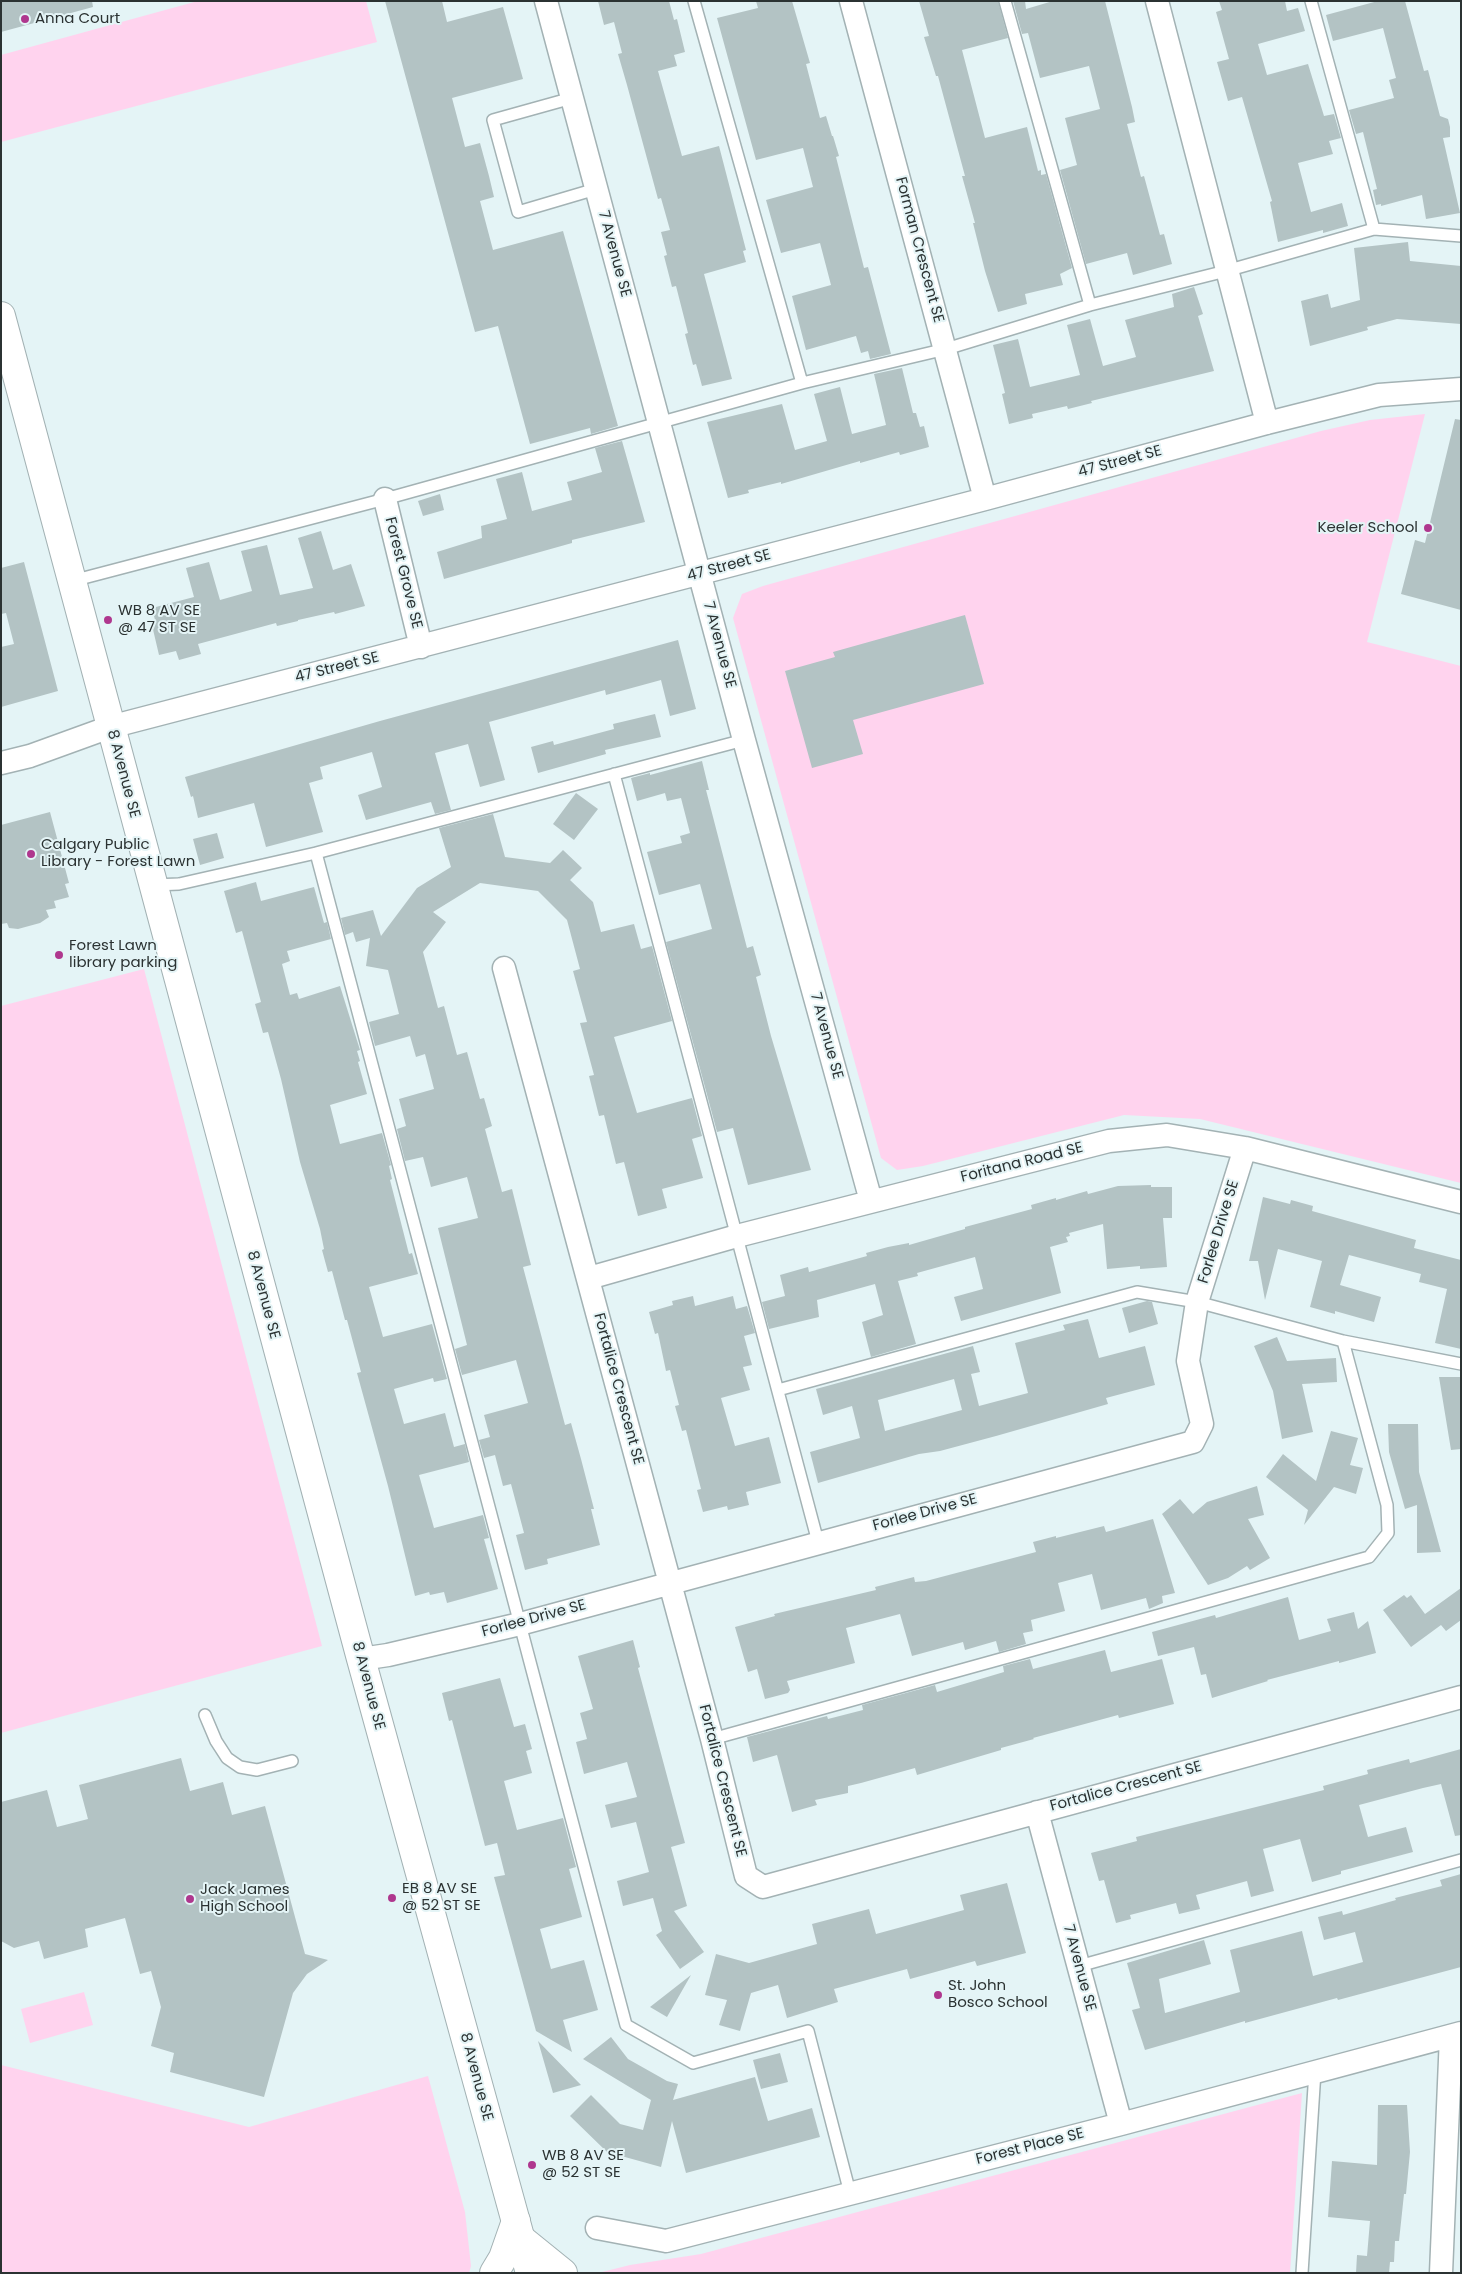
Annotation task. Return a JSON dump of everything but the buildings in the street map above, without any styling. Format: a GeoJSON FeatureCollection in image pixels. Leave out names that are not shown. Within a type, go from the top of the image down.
{"type":"FeatureCollection","features":[{"type":"Feature","properties":{"kind":"street","name":"7 Avenue SE"},"geometry":{"type":"LineString","coordinates":[[546,1],[744,740],[871,1201]]}},
{"type":"Feature","properties":{"kind":"street","name":"Forman Crescent SE"},"geometry":{"type":"LineString","coordinates":[[851,1],[985,499]]}},
{"type":"Feature","properties":{"kind":"street"},"geometry":{"type":"LineString","coordinates":[[1157,1],[1267,423]]}},
{"type":"Feature","properties":{"kind":"street","name":"8 Avenue SE"},"geometry":{"type":"LineString","coordinates":[[1,316],[361,1659],[530,2273]]}},
{"type":"Feature","properties":{"kind":"street","name":"47 Street SE"},"geometry":{"type":"LineString","coordinates":[[1,763],[30,756],[110,727],[700,574],[1267,423],[1378,395],[1461,389]]}},
{"type":"Feature","properties":{"kind":"street","name":"Forest Grove SE"},"geometry":{"type":"LineString","coordinates":[[385,499],[421,647]]}},
{"type":"Feature","properties":{"kind":"street","name":"Fortalice Crescent SE"},"geometry":{"type":"LineString","coordinates":[[504,968],[712,1738],[746,1876],[763,1887],[1461,1696]]}},
{"type":"Feature","properties":{"kind":"street","name":"Foritana Road SE"},"geometry":{"type":"LineString","coordinates":[[589,1278],[737,1236],[1109,1141],[1167,1135],[1245,1148],[1461,1202]]}},
{"type":"Feature","properties":{"kind":"street","name":"Forlee Drive SE"},"geometry":{"type":"LineString","coordinates":[[361,1659],[388,1656],[520,1624],[669,1582],[1193,1442],[1202,1424],[1188,1361],[1197,1302],[1245,1148]]}},
{"type":"Feature","properties":{"kind":"street","name":"7 Avenue SE"},"geometry":{"type":"LineString","coordinates":[[1037,1812],[1121,2124]]}},
{"type":"Feature","properties":{"kind":"street"},"geometry":{"type":"LineString","coordinates":[[1440,2273],[1456,2034]]}},
{"type":"Feature","properties":{"kind":"street","name":"Forest Place SE"},"geometry":{"type":"LineString","coordinates":[[597,2228],[666,2241],[1121,2124],[1456,2034]]}},
{"type":"Feature","properties":{"kind":"street"},"geometry":{"type":"LineString","coordinates":[[494,2273],[519,2230],[546,2261],[563,2273]]}},
{"type":"Feature","properties":{"kind":"lane"},"geometry":{"type":"LineString","coordinates":[[694,1],[802,383]]}},
{"type":"Feature","properties":{"kind":"lane"},"geometry":{"type":"LineString","coordinates":[[1005,1],[1090,305]]}},
{"type":"Feature","properties":{"kind":"lane"},"geometry":{"type":"LineString","coordinates":[[1311,1],[1374,229]]}},
{"type":"Feature","properties":{"kind":"lane"},"geometry":{"type":"LineString","coordinates":[[572,98],[493,120],[518,212],[596,189]]}},
{"type":"Feature","properties":{"kind":"lane"},"geometry":{"type":"LineString","coordinates":[[72,581],[385,499],[802,383],[946,349],[1090,305],[1226,271],[1374,229],[1461,236]]}},
{"type":"Feature","properties":{"kind":"lane"},"geometry":{"type":"LineString","coordinates":[[153,885],[180,884],[316,853],[744,740]]}},
{"type":"Feature","properties":{"kind":"lane"},"geometry":{"type":"LineString","coordinates":[[614,774],[818,1542]]}},
{"type":"Feature","properties":{"kind":"lane"},"geometry":{"type":"LineString","coordinates":[[316,853],[626,2026],[693,2063],[808,2031],[850,2193]]}},
{"type":"Feature","properties":{"kind":"lane"},"geometry":{"type":"LineString","coordinates":[[778,1390],[1137,1292],[1197,1302],[1344,1341],[1461,1364]]}},
{"type":"Feature","properties":{"kind":"lane"},"geometry":{"type":"LineString","coordinates":[[712,1738],[1369,1558],[1388,1533],[1387,1505],[1344,1341]]}},
{"type":"Feature","properties":{"kind":"lane"},"geometry":{"type":"LineString","coordinates":[[205,1715],[216,1741],[227,1758],[240,1767],[257,1770],[292,1761]]}},
{"type":"Feature","properties":{"kind":"lane"},"geometry":{"type":"LineString","coordinates":[[1079,1966],[1461,1860]]}},
{"type":"Feature","properties":{"kind":"lane"},"geometry":{"type":"LineString","coordinates":[[1302,2273],[1315,2071]]}},
{"type":"Feature","properties":{"kind":"shaded area"},"geometry":{"type":"Polygon","coordinates":[[[198,1],[366,1],[377,42],[1,142],[1,55],[198,1]]]}},
{"type":"Feature","properties":{"kind":"shaded area"},"geometry":{"type":"Polygon","coordinates":[[[1425,414],[1367,642],[1461,666],[1461,1183],[1200,1119],[1124,1115],[923,1166],[897,1170],[881,1158],[733,618],[742,594],[763,586],[1321,431],[1370,420],[1425,414]]]}},
{"type":"Feature","properties":{"kind":"shaded area"},"geometry":{"type":"Polygon","coordinates":[[[144,969],[322,1646],[1,1733],[1,1006],[144,969]]]}},
{"type":"Feature","properties":{"kind":"shaded area"},"geometry":{"type":"Polygon","coordinates":[[[84,1992],[93,2025],[30,2043],[21,2009],[84,1992]]]}},
{"type":"Feature","properties":{"kind":"shaded area"},"geometry":{"type":"Polygon","coordinates":[[[1,2065],[249,2127],[428,2076],[465,2212],[471,2266],[469,2273],[1,2273],[1,2065]]]}},
{"type":"Feature","properties":{"kind":"shaded area"},"geometry":{"type":"Polygon","coordinates":[[[1302,2093],[1290,2273],[598,2273],[630,2265],[701,2254],[1302,2093]]]}},
{"type":"Feature","properties":{"kind":"place","name":"Anna Court"},"geometry":{"type":"Point","coordinates":[25,19]}},
{"type":"Feature","properties":{"kind":"place","name":"Keeler School"},"geometry":{"type":"Point","coordinates":[1428,528]}},
{"type":"Feature","properties":{"kind":"place","name":"WB 8 AV SE @ 47 ST SE"},"geometry":{"type":"Point","coordinates":[108,620]}},
{"type":"Feature","properties":{"kind":"place","name":"Calgary Public Library - Forest Lawn"},"geometry":{"type":"Point","coordinates":[31,854]}},
{"type":"Feature","properties":{"kind":"place","name":"Forest Lawn library parking"},"geometry":{"type":"Point","coordinates":[59,955]}},
{"type":"Feature","properties":{"kind":"place","name":"EB 8 AV SE @ 52 ST SE"},"geometry":{"type":"Point","coordinates":[392,1898]}},
{"type":"Feature","properties":{"kind":"place","name":"Jack James High School"},"geometry":{"type":"Point","coordinates":[190,1899]}},
{"type":"Feature","properties":{"kind":"place","name":"St. John Bosco School"},"geometry":{"type":"Point","coordinates":[938,1995]}},
{"type":"Feature","properties":{"kind":"place","name":"WB 8 AV SE @ 52 ST SE"},"geometry":{"type":"Point","coordinates":[532,2165]}}]}
